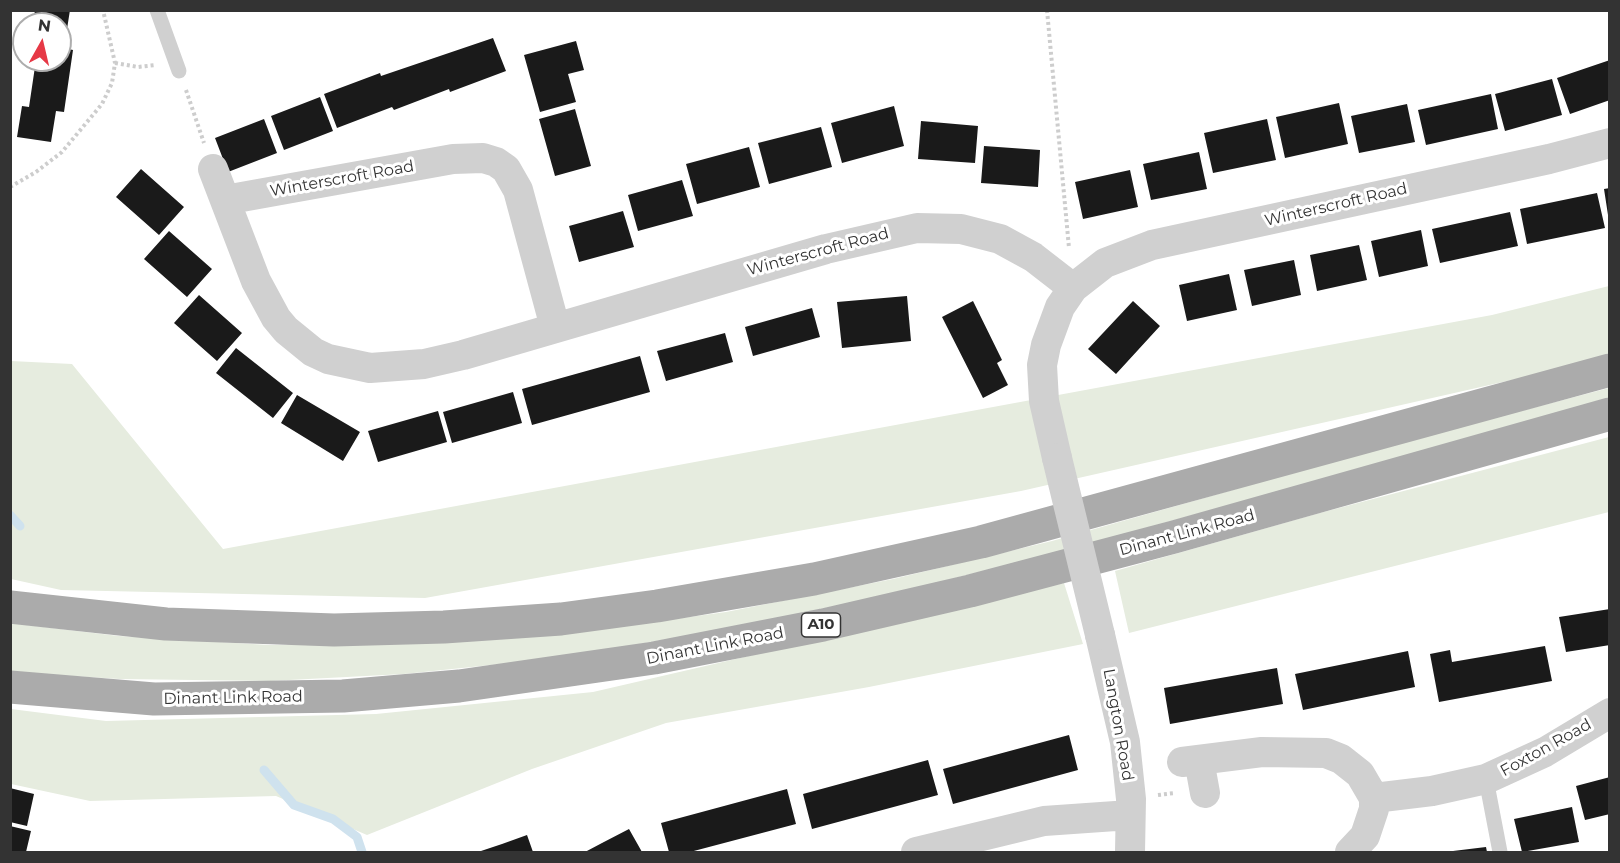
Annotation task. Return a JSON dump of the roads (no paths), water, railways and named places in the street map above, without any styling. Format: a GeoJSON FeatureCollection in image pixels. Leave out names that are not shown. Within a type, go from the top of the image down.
{"type":"FeatureCollection","features":[{"type":"Feature","properties":{"kind":"main road"},"geometry":{"type":"LineString","coordinates":[[10,606],[166,624],[334,630],[444,627],[549,620],[657,606],[814,579],[981,542],[1610,370]]}},
{"type":"Feature","properties":{"kind":"main road","name":"Dinant Link Road"},"geometry":{"type":"LineString","coordinates":[[10,687],[154,699],[343,696],[459,686],[654,658],[823,625],[970,591],[1174,537],[1610,414]]}},
{"type":"Feature","properties":{"kind":"street","name":"Winterscroft Road"},"geometry":{"type":"LineString","coordinates":[[1057,458],[1044,401],[1042,364],[1052,325],[1072,288],[1086,274],[1105,263],[1152,245],[1549,159],[1610,143]]}},
{"type":"Feature","properties":{"kind":"street","name":"Winterscroft Road"},"geometry":{"type":"LineString","coordinates":[[225,200],[453,159],[483,158],[496,162],[506,169],[518,190],[555,327]]}},
{"type":"Feature","properties":{"kind":"street","name":"Winterscroft Road"},"geometry":{"type":"LineString","coordinates":[[213,169],[256,281],[276,318],[296,340],[328,359],[370,368],[424,364],[835,246],[917,228],[961,229],[1000,239],[1033,257],[1072,288]]}},
{"type":"Feature","properties":{"kind":"street","name":"Langton Road"},"geometry":{"type":"LineString","coordinates":[[1057,458],[1122,724],[1131,807],[1130,852]]}},
{"type":"Feature","properties":{"kind":"street","name":"Foxton Road"},"geometry":{"type":"LineString","coordinates":[[1374,798],[1432,791],[1486,779],[1545,752],[1610,713]]}},
{"type":"Feature","properties":{"kind":"street"},"geometry":{"type":"LineString","coordinates":[[1197,776],[1272,751],[1326,753],[1341,759],[1360,774],[1374,798],[1374,809],[1365,836],[1350,852]]}},
{"type":"Feature","properties":{"kind":"street"},"geometry":{"type":"LineString","coordinates":[[916,852],[1044,821],[1131,807]]}},
{"type":"Feature","properties":{"kind":"lane"},"geometry":{"type":"LineString","coordinates":[[156,10],[177,66]]}},
{"type":"Feature","properties":{"kind":"lane"},"geometry":{"type":"LineString","coordinates":[[1486,779],[1500,852]]}},
{"type":"Feature","properties":{"kind":"waterway"},"geometry":{"type":"LineString","coordinates":[[10,515],[20,526]]}},
{"type":"Feature","properties":{"kind":"waterway"},"geometry":{"type":"LineString","coordinates":[[264,770],[294,805],[333,819],[357,837],[362,852]]}}]}
